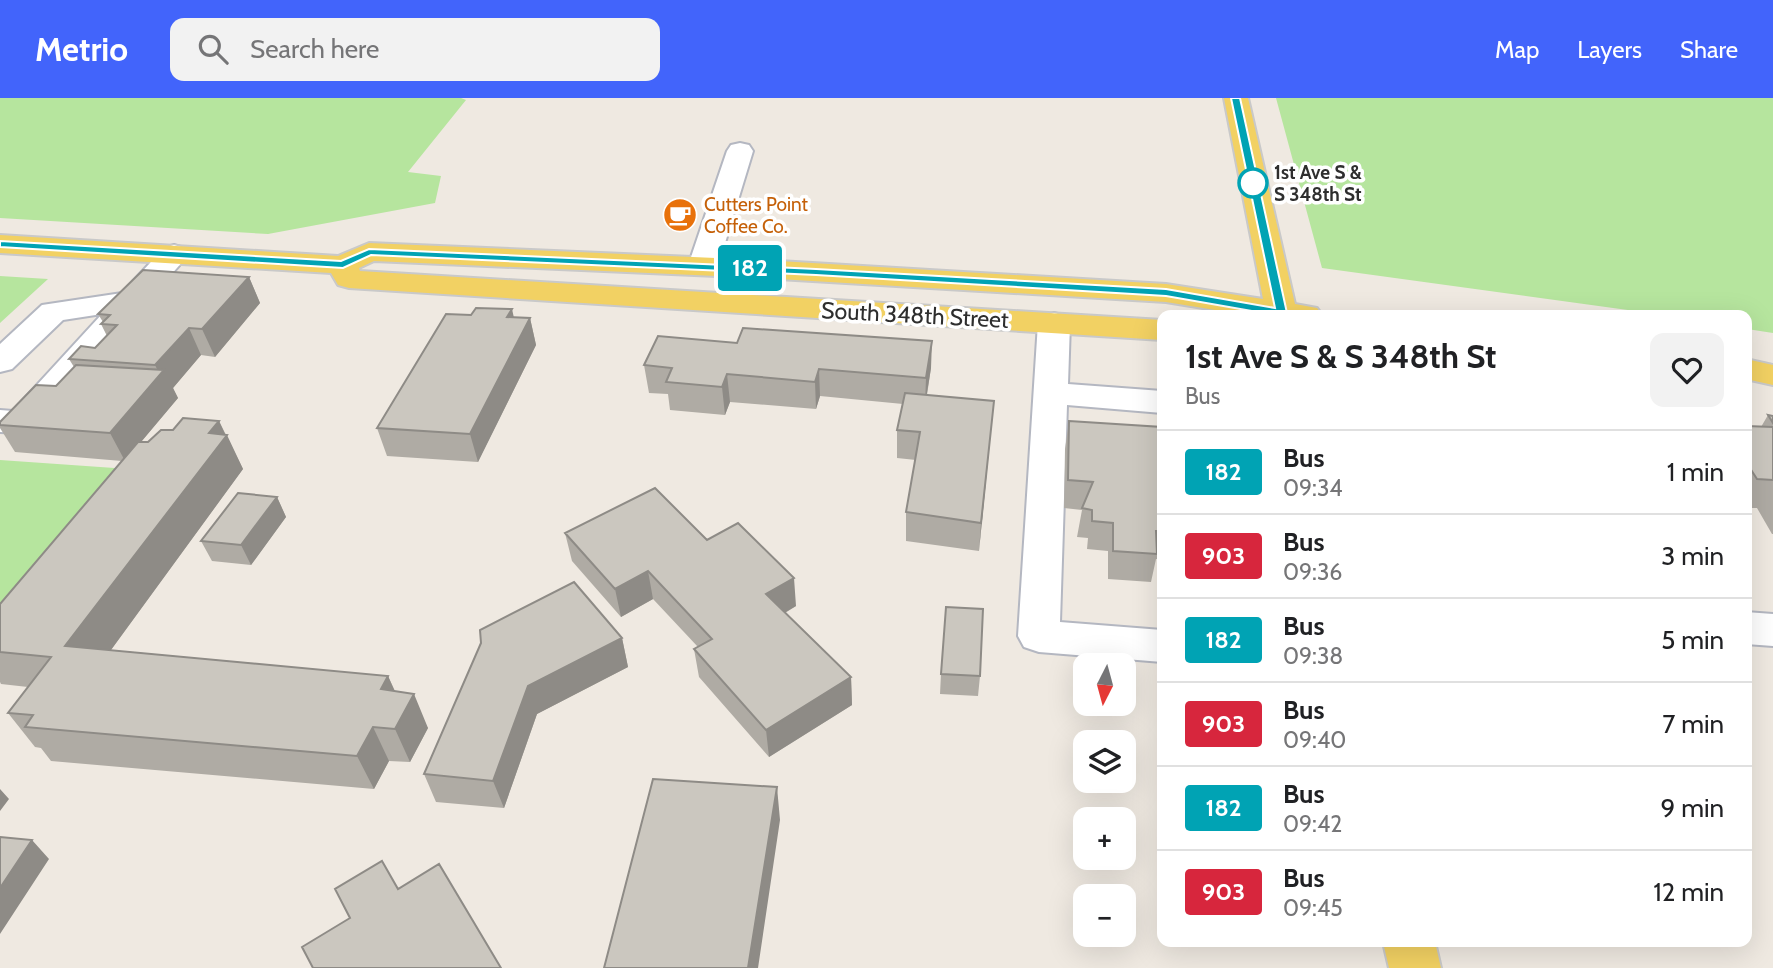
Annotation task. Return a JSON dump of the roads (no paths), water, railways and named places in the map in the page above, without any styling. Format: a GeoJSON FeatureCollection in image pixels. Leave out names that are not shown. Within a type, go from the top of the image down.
{"type":"FeatureCollection","features":[{"type":"Feature","properties":{"kind":"main road"},"geometry":{"type":"LineString","coordinates":[[1236,98],[1283,310]]}},
{"type":"Feature","properties":{"kind":"main road","name":"South 348th Street"},"geometry":{"type":"LineString","coordinates":[[0,244],[343,265],[369,252],[703,267],[1166,293],[1262,310]]}},
{"type":"Feature","properties":{"kind":"main road","name":"South 348th Street"},"geometry":{"type":"LineString","coordinates":[[343,265],[349,279],[1157,330]]}},
{"type":"Feature","properties":{"kind":"main road"},"geometry":{"type":"LineString","coordinates":[[1752,370],[1773,375]]}},
{"type":"Feature","properties":{"kind":"main road"},"geometry":{"type":"LineString","coordinates":[[1410,947],[1415,968]]}},
{"type":"Feature","properties":{"kind":"lane"},"geometry":{"type":"LineString","coordinates":[[703,267],[740,151]]}},
{"type":"Feature","properties":{"kind":"lane"},"geometry":{"type":"LineString","coordinates":[[0,421],[22,422],[174,254]]}},
{"type":"Feature","properties":{"kind":"lane"},"geometry":{"type":"LineString","coordinates":[[0,362],[53,312],[129,301]]}},
{"type":"Feature","properties":{"kind":"lane"},"geometry":{"type":"LineString","coordinates":[[1054,323],[1039,636],[1157,646]]}},
{"type":"Feature","properties":{"kind":"lane"},"geometry":{"type":"LineString","coordinates":[[1049,393],[1157,402]]}},
{"type":"Feature","properties":{"kind":"lane"},"geometry":{"type":"LineString","coordinates":[[1752,628],[1773,630]]}},
{"type":"Feature","properties":{"kind":"place","name":"1st Ave S & S 348th St"},"geometry":{"type":"Point","coordinates":[1253,183]}},
{"type":"Feature","properties":{"kind":"place","name":"Cutters Point Coffee Co."},"geometry":{"type":"Point","coordinates":[680,215]}}]}
